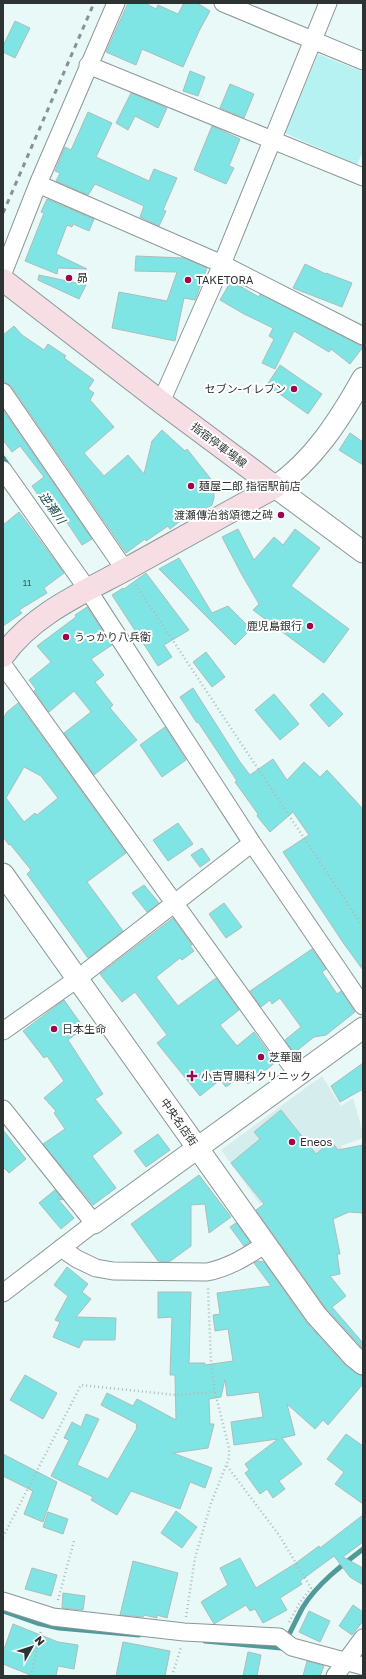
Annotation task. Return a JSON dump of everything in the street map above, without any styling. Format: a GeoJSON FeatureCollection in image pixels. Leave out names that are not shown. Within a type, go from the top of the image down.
{"type":"FeatureCollection","features":[{"type":"Feature","properties":{"kind":"main road","name":"指宿停車場線"},"geometry":{"type":"LineString","coordinates":[[3,280],[161,402],[275,487]]}},
{"type":"Feature","properties":{"kind":"main road"},"geometry":{"type":"LineString","coordinates":[[3,656],[21,634],[47,614],[275,487]]}},
{"type":"Feature","properties":{"kind":"street"},"geometry":{"type":"LineString","coordinates":[[3,273],[38,184],[116,3]]}},
{"type":"Feature","properties":{"kind":"street"},"geometry":{"type":"LineString","coordinates":[[223,3],[363,60]]}},
{"type":"Feature","properties":{"kind":"street"},"geometry":{"type":"LineString","coordinates":[[161,402],[222,264],[314,41],[328,3]]}},
{"type":"Feature","properties":{"kind":"street"},"geometry":{"type":"LineString","coordinates":[[88,65],[363,177]]}},
{"type":"Feature","properties":{"kind":"street"},"geometry":{"type":"LineString","coordinates":[[38,184],[222,264],[363,336]]}},
{"type":"Feature","properties":{"kind":"street"},"geometry":{"type":"LineString","coordinates":[[363,378],[356,400],[313,453],[289,477],[275,487],[363,552]]}},
{"type":"Feature","properties":{"kind":"street"},"geometry":{"type":"LineString","coordinates":[[3,392],[125,570]]}},
{"type":"Feature","properties":{"kind":"street"},"geometry":{"type":"LineString","coordinates":[[3,470],[88,590],[252,843],[363,1006]]}},
{"type":"Feature","properties":{"kind":"street"},"geometry":{"type":"LineString","coordinates":[[3,665],[298,1075]]}},
{"type":"Feature","properties":{"kind":"street"},"geometry":{"type":"LineString","coordinates":[[3,1031],[77,979],[252,843]]}},
{"type":"Feature","properties":{"kind":"street","name":"中央名店街"},"geometry":{"type":"LineString","coordinates":[[3,874],[316,1315],[353,1356],[363,1364]]}},
{"type":"Feature","properties":{"kind":"street"},"geometry":{"type":"LineString","coordinates":[[3,1293],[94,1223],[363,1028]]}},
{"type":"Feature","properties":{"kind":"street"},"geometry":{"type":"LineString","coordinates":[[3,1109],[94,1223]]}},
{"type":"Feature","properties":{"kind":"street"},"geometry":{"type":"LineString","coordinates":[[61,1248],[77,1259],[96,1268],[113,1271],[207,1272],[221,1270],[266,1244]]}},
{"type":"Feature","properties":{"kind":"street"},"geometry":{"type":"LineString","coordinates":[[3,1601],[48,1623],[184,1632],[285,1642],[355,1663]]}},
{"type":"Feature","properties":{"kind":"street"},"geometry":{"type":"LineString","coordinates":[[335,1676],[355,1663],[363,1638]]}},
{"type":"Feature","properties":{"kind":"path"},"geometry":{"type":"LineString","coordinates":[[125,570],[363,927]]}},
{"type":"Feature","properties":{"kind":"path"},"geometry":{"type":"LineString","coordinates":[[184,1632],[195,1558],[211,1503],[230,1458],[229,1448],[215,1392],[211,1362],[207,1272]]}},
{"type":"Feature","properties":{"kind":"path"},"geometry":{"type":"LineString","coordinates":[[3,1537],[81,1385],[176,1395],[215,1392]]}},
{"type":"Feature","properties":{"kind":"path"},"geometry":{"type":"LineString","coordinates":[[227,1465],[280,1535],[311,1588],[299,1604],[285,1642]]}},
{"type":"Feature","properties":{"kind":"path"},"geometry":{"type":"LineString","coordinates":[[32,1676],[74,1541]]}},
{"type":"Feature","properties":{"kind":"path"},"geometry":{"type":"LineString","coordinates":[[172,1676],[180,1650]]}},
{"type":"Feature","properties":{"kind":"shaded area"},"geometry":{"type":"Polygon","coordinates":[[[318,54],[363,72],[363,151],[357,165],[285,133],[318,54]]]}},
{"type":"Feature","properties":{"kind":"shaded area","name":"Eneos"},"geometry":{"type":"Polygon","coordinates":[[[322,1076],[341,1106],[353,1098],[363,1133],[363,1138],[341,1146],[347,1165],[260,1204],[221,1150],[322,1076]]]}},
{"type":"Feature","properties":{"kind":"building"},"geometry":{"type":"Polygon","coordinates":[[[128,3],[145,3],[156,9],[158,5],[178,14],[184,3],[197,3],[210,11],[199,31],[183,67],[142,49],[136,65],[106,52],[128,3]]]}},
{"type":"Feature","properties":{"kind":"building"},"geometry":{"type":"Polygon","coordinates":[[[15,21],[30,28],[15,58],[3,52],[3,46],[15,21]]]}},
{"type":"Feature","properties":{"kind":"building"},"geometry":{"type":"Polygon","coordinates":[[[190,71],[205,77],[198,96],[183,91],[190,71]]]}},
{"type":"Feature","properties":{"kind":"building"},"geometry":{"type":"Polygon","coordinates":[[[230,84],[254,94],[244,118],[220,108],[230,84]]]}},
{"type":"Feature","properties":{"kind":"building"},"geometry":{"type":"Polygon","coordinates":[[[131,93],[167,108],[158,128],[135,116],[128,130],[116,123],[131,93]]]}},
{"type":"Feature","properties":{"kind":"building"},"geometry":{"type":"Polygon","coordinates":[[[88,112],[112,123],[96,157],[149,181],[154,169],[177,178],[163,210],[166,211],[159,226],[140,217],[144,206],[95,184],[88,195],[56,181],[60,173],[55,171],[65,147],[71,150],[88,112]]]}},
{"type":"Feature","properties":{"kind":"building"},"geometry":{"type":"Polygon","coordinates":[[[212,126],[240,139],[229,166],[234,168],[226,184],[194,170],[212,126]]]}},
{"type":"Feature","properties":{"kind":"building"},"geometry":{"type":"Polygon","coordinates":[[[47,199],[94,219],[89,231],[73,224],[72,227],[67,225],[56,254],[87,269],[58,268],[57,274],[25,261],[44,213],[41,212],[47,199]]]}},
{"type":"Feature","properties":{"kind":"building"},"geometry":{"type":"Polygon","coordinates":[[[136,256],[184,258],[207,268],[195,300],[184,298],[175,341],[112,328],[119,292],[167,301],[177,272],[135,271],[136,256]]]}},
{"type":"Feature","properties":{"kind":"building"},"geometry":{"type":"Polygon","coordinates":[[[305,264],[326,274],[352,283],[342,307],[293,288],[305,264]]]}},
{"type":"Feature","properties":{"kind":"building"},"geometry":{"type":"Polygon","coordinates":[[[39,275],[86,285],[79,299],[38,280],[39,275]]]}},
{"type":"Feature","properties":{"kind":"building"},"geometry":{"type":"Polygon","coordinates":[[[231,281],[259,297],[260,294],[363,347],[350,364],[331,349],[329,352],[294,331],[275,369],[262,363],[274,339],[269,336],[273,328],[220,300],[231,281]]]}},
{"type":"Feature","properties":{"kind":"building"},"geometry":{"type":"Polygon","coordinates":[[[14,326],[22,335],[44,350],[48,344],[66,356],[64,358],[94,380],[88,389],[94,393],[90,400],[114,427],[84,453],[104,476],[128,455],[144,474],[152,441],[162,430],[185,451],[187,449],[214,483],[214,498],[212,505],[189,520],[187,516],[170,529],[168,526],[146,541],[145,539],[126,553],[11,386],[3,381],[3,335],[14,326]]]}},
{"type":"Feature","properties":{"kind":"building","name":"セブン-イレブン"},"geometry":{"type":"Polygon","coordinates":[[[280,365],[322,394],[308,414],[267,385],[280,365]]]}},
{"type":"Feature","properties":{"kind":"building"},"geometry":{"type":"Polygon","coordinates":[[[3,410],[92,539],[82,545],[56,506],[49,511],[32,486],[44,477],[20,446],[12,452],[3,440],[3,410]]]}},
{"type":"Feature","properties":{"kind":"building"},"geometry":{"type":"Polygon","coordinates":[[[350,433],[363,442],[363,465],[339,450],[350,433]]]}},
{"type":"Feature","properties":{"kind":"building"},"geometry":{"type":"Polygon","coordinates":[[[19,512],[64,573],[44,588],[47,593],[19,610],[22,613],[3,626],[3,525],[19,512]]]}},
{"type":"Feature","properties":{"kind":"building"},"geometry":{"type":"Polygon","coordinates":[[[238,529],[254,560],[274,537],[283,545],[295,529],[320,548],[291,586],[349,629],[324,663],[253,610],[259,604],[222,537],[238,529]]]}},
{"type":"Feature","properties":{"kind":"building"},"geometry":{"type":"Polygon","coordinates":[[[179,558],[212,613],[228,606],[251,629],[235,645],[159,569],[179,558]]]}},
{"type":"Feature","properties":{"kind":"building"},"geometry":{"type":"Polygon","coordinates":[[[146,573],[189,630],[164,645],[172,657],[158,666],[112,595],[123,588],[124,589],[146,573]]]}},
{"type":"Feature","properties":{"kind":"building"},"geometry":{"type":"Polygon","coordinates":[[[87,607],[112,645],[91,659],[104,675],[95,682],[113,705],[110,708],[137,740],[94,775],[64,733],[91,712],[74,691],[49,712],[34,691],[36,689],[29,680],[51,662],[37,646],[87,607]]]}},
{"type":"Feature","properties":{"kind":"building"},"geometry":{"type":"Polygon","coordinates":[[[206,652],[225,677],[212,687],[193,662],[206,652]]]}},
{"type":"Feature","properties":{"kind":"building"},"geometry":{"type":"Polygon","coordinates":[[[193,688],[240,762],[250,775],[273,759],[287,780],[304,762],[320,777],[327,770],[363,809],[363,970],[283,852],[309,835],[293,812],[270,832],[257,816],[258,814],[235,782],[237,781],[180,697],[193,688]]]}},
{"type":"Feature","properties":{"kind":"building"},"geometry":{"type":"Polygon","coordinates":[[[323,693],[343,714],[329,727],[310,705],[323,693]]]}},
{"type":"Feature","properties":{"kind":"building"},"geometry":{"type":"Polygon","coordinates":[[[274,694],[299,724],[280,740],[255,710],[274,694]]]}},
{"type":"Feature","properties":{"kind":"building"},"geometry":{"type":"Polygon","coordinates":[[[18,703],[126,853],[87,882],[123,931],[88,958],[27,874],[31,870],[3,837],[3,719],[7,712],[18,703]],[[24,767],[6,798],[24,822],[35,813],[37,815],[58,798],[41,776],[24,767]]]}},
{"type":"Feature","properties":{"kind":"building"},"geometry":{"type":"Polygon","coordinates":[[[165,727],[186,760],[162,777],[140,745],[165,727]]]}},
{"type":"Feature","properties":{"kind":"building"},"geometry":{"type":"Polygon","coordinates":[[[178,823],[193,844],[168,861],[153,840],[178,823]]]}},
{"type":"Feature","properties":{"kind":"building"},"geometry":{"type":"Polygon","coordinates":[[[202,848],[210,860],[200,867],[191,855],[202,848]]]}},
{"type":"Feature","properties":{"kind":"building"},"geometry":{"type":"Polygon","coordinates":[[[144,885],[159,903],[147,912],[132,893],[144,885]]]}},
{"type":"Feature","properties":{"kind":"building"},"geometry":{"type":"Polygon","coordinates":[[[224,903],[242,927],[226,938],[209,914],[224,903]]]}},
{"type":"Feature","properties":{"kind":"building"},"geometry":{"type":"Polygon","coordinates":[[[173,918],[192,945],[190,946],[194,951],[182,960],[180,958],[156,977],[178,1006],[216,978],[239,1010],[220,1025],[237,1046],[254,1032],[276,1062],[248,1084],[242,1077],[226,1087],[220,1080],[200,1096],[157,1043],[167,1035],[135,992],[122,1002],[100,974],[173,918]]]}},
{"type":"Feature","properties":{"kind":"building"},"geometry":{"type":"Polygon","coordinates":[[[312,949],[326,969],[322,972],[337,994],[341,991],[355,1012],[326,1035],[314,1037],[294,1053],[285,1040],[301,1027],[280,998],[272,1004],[270,1000],[261,1007],[250,991],[312,949]]]}},
{"type":"Feature","properties":{"kind":"building"},"geometry":{"type":"Polygon","coordinates":[[[64,1000],[84,1028],[68,1040],[103,1094],[95,1099],[122,1133],[92,1156],[116,1188],[93,1205],[43,1144],[65,1129],[54,1113],[56,1111],[44,1098],[64,1081],[47,1056],[44,1058],[23,1031],[64,1000]]]}},
{"type":"Feature","properties":{"kind":"building"},"geometry":{"type":"Polygon","coordinates":[[[363,1063],[363,1089],[340,1102],[331,1086],[363,1063]]]}},
{"type":"Feature","properties":{"kind":"building"},"geometry":{"type":"Polygon","coordinates":[[[281,1110],[316,1154],[331,1141],[338,1150],[363,1145],[363,1213],[349,1212],[333,1219],[340,1254],[337,1254],[340,1274],[330,1276],[346,1296],[332,1307],[363,1343],[363,1349],[325,1307],[256,1210],[264,1204],[231,1163],[260,1139],[254,1132],[281,1110]]]}},
{"type":"Feature","properties":{"kind":"building"},"geometry":{"type":"Polygon","coordinates":[[[3,1130],[26,1159],[9,1173],[3,1167],[3,1130]]]}},
{"type":"Feature","properties":{"kind":"building"},"geometry":{"type":"Polygon","coordinates":[[[158,1134],[170,1150],[146,1167],[134,1151],[158,1134]]]}},
{"type":"Feature","properties":{"kind":"building"},"geometry":{"type":"Polygon","coordinates":[[[199,1175],[231,1217],[209,1233],[205,1204],[191,1205],[191,1246],[169,1262],[158,1261],[131,1224],[199,1175]]]}},
{"type":"Feature","properties":{"kind":"building"},"geometry":{"type":"Polygon","coordinates":[[[55,1190],[63,1200],[58,1199],[74,1218],[61,1229],[39,1203],[55,1190]]]}},
{"type":"Feature","properties":{"kind":"building"},"geometry":{"type":"Polygon","coordinates":[[[236,1223],[250,1242],[244,1246],[230,1227],[236,1223]]]}},
{"type":"Feature","properties":{"kind":"building"},"geometry":{"type":"Polygon","coordinates":[[[258,1261],[264,1262],[306,1322],[344,1364],[356,1373],[363,1376],[363,1384],[328,1425],[323,1420],[315,1429],[287,1404],[295,1435],[282,1438],[302,1464],[279,1481],[285,1489],[273,1498],[267,1489],[260,1494],[245,1473],[249,1470],[245,1464],[278,1439],[234,1445],[231,1422],[263,1417],[259,1392],[227,1396],[225,1379],[221,1397],[209,1399],[210,1424],[214,1424],[208,1448],[173,1453],[212,1468],[205,1488],[190,1482],[180,1509],[131,1491],[117,1515],[91,1500],[93,1497],[51,1476],[69,1440],[64,1438],[72,1422],[81,1427],[86,1414],[99,1419],[77,1465],[108,1479],[137,1428],[137,1424],[101,1405],[107,1393],[133,1406],[137,1399],[176,1420],[175,1375],[170,1375],[172,1317],[158,1318],[158,1292],[191,1292],[189,1363],[205,1363],[205,1365],[233,1361],[228,1329],[215,1331],[213,1315],[220,1314],[217,1293],[271,1286],[254,1263],[258,1261]]]}},
{"type":"Feature","properties":{"kind":"building"},"geometry":{"type":"Polygon","coordinates":[[[67,1267],[88,1284],[82,1292],[91,1299],[76,1317],[116,1318],[115,1340],[83,1340],[79,1348],[53,1337],[60,1322],[55,1320],[68,1296],[54,1285],[67,1267]]]}},
{"type":"Feature","properties":{"kind":"building"},"geometry":{"type":"Polygon","coordinates":[[[25,1375],[57,1393],[43,1419],[10,1400],[25,1375]]]}},
{"type":"Feature","properties":{"kind":"building"},"geometry":{"type":"Polygon","coordinates":[[[346,1434],[363,1446],[363,1504],[335,1484],[344,1472],[327,1459],[346,1434]]]}},
{"type":"Feature","properties":{"kind":"building"},"geometry":{"type":"Polygon","coordinates":[[[3,1454],[57,1482],[43,1522],[24,1514],[33,1491],[3,1476],[3,1454]]]}},
{"type":"Feature","properties":{"kind":"building"},"geometry":{"type":"Polygon","coordinates":[[[176,1511],[197,1527],[182,1548],[161,1533],[176,1511]]]}},
{"type":"Feature","properties":{"kind":"building"},"geometry":{"type":"Polygon","coordinates":[[[48,1512],[68,1519],[63,1534],[43,1527],[48,1512]]]}},
{"type":"Feature","properties":{"kind":"building"},"geometry":{"type":"Polygon","coordinates":[[[363,1515],[363,1542],[343,1557],[363,1568],[363,1585],[350,1577],[334,1556],[300,1581],[302,1584],[280,1598],[287,1610],[263,1623],[255,1609],[250,1611],[246,1605],[214,1624],[201,1602],[228,1585],[220,1568],[240,1558],[256,1588],[296,1563],[319,1546],[320,1548],[363,1515]]]}},
{"type":"Feature","properties":{"kind":"building"},"geometry":{"type":"Polygon","coordinates":[[[133,1561],[178,1573],[167,1618],[157,1615],[157,1618],[144,1615],[143,1617],[120,1615],[133,1561]]]}},
{"type":"Feature","properties":{"kind":"building"},"geometry":{"type":"Polygon","coordinates":[[[32,1568],[57,1575],[51,1596],[25,1589],[32,1568]]]}},
{"type":"Feature","properties":{"kind":"building"},"geometry":{"type":"Polygon","coordinates":[[[63,1593],[85,1596],[83,1610],[62,1608],[63,1593]]]}},
{"type":"Feature","properties":{"kind":"building"},"geometry":{"type":"Polygon","coordinates":[[[353,1605],[363,1612],[363,1621],[352,1635],[339,1626],[353,1605]]]}},
{"type":"Feature","properties":{"kind":"building"},"geometry":{"type":"Polygon","coordinates":[[[309,1611],[330,1621],[320,1642],[299,1632],[309,1611]]]}},
{"type":"Feature","properties":{"kind":"building"},"geometry":{"type":"Polygon","coordinates":[[[13,1624],[58,1642],[78,1645],[74,1669],[58,1666],[56,1676],[33,1676],[3,1664],[3,1652],[13,1624]]]}},
{"type":"Feature","properties":{"kind":"building"},"geometry":{"type":"Polygon","coordinates":[[[123,1642],[170,1651],[165,1676],[116,1676],[123,1642]]]}},
{"type":"Feature","properties":{"kind":"building"},"geometry":{"type":"Polygon","coordinates":[[[248,1652],[261,1655],[257,1676],[243,1676],[248,1652]]]}},
{"type":"Feature","properties":{"kind":"building"},"geometry":{"type":"Polygon","coordinates":[[[307,1661],[324,1666],[320,1676],[303,1676],[307,1661]]]}},
{"type":"Feature","properties":{"kind":"waterway","name":"逆瀬川"},"geometry":{"type":"LineString","coordinates":[[3,458],[9,467]]}},
{"type":"Feature","properties":{"kind":"waterway"},"geometry":{"type":"LineString","coordinates":[[205,1641],[281,1648],[303,1607],[315,1590],[338,1568],[363,1549]]}},
{"type":"Feature","properties":{"kind":"waterway"},"geometry":{"type":"LineString","coordinates":[[3,1611],[37,1623],[59,1628],[139,1635]]}},
{"type":"Feature","properties":{"kind":"railway"},"geometry":{"type":"LineString","coordinates":[[3,213],[94,3]]}},
{"type":"Feature","properties":{"kind":"place","name":"昴"},"geometry":{"type":"Point","coordinates":[69,278]}},
{"type":"Feature","properties":{"kind":"place","name":"TAKETORA"},"geometry":{"type":"Point","coordinates":[188,280]}},
{"type":"Feature","properties":{"kind":"place","name":"セブン-イレブン"},"geometry":{"type":"Point","coordinates":[294,389]}},
{"type":"Feature","properties":{"kind":"place","name":"麺屋二郎 指宿駅前店"},"geometry":{"type":"Point","coordinates":[191,486]}},
{"type":"Feature","properties":{"kind":"place","name":"渡瀬傳治翁頌徳之碑"},"geometry":{"type":"Point","coordinates":[281,515]}},
{"type":"Feature","properties":{"kind":"place","name":"鹿児島銀行"},"geometry":{"type":"Point","coordinates":[310,626]}},
{"type":"Feature","properties":{"kind":"place","name":"うっかり八兵衛"},"geometry":{"type":"Point","coordinates":[66,637]}},
{"type":"Feature","properties":{"kind":"place","name":"日本生命"},"geometry":{"type":"Point","coordinates":[54,1029]}},
{"type":"Feature","properties":{"kind":"place","name":"芝華園"},"geometry":{"type":"Point","coordinates":[261,1057]}},
{"type":"Feature","properties":{"kind":"place","name":"小吉胃腸科クリニック"},"geometry":{"type":"Point","coordinates":[192,1076]}},
{"type":"Feature","properties":{"kind":"place","name":"Eneos"},"geometry":{"type":"Point","coordinates":[292,1142]}}]}
